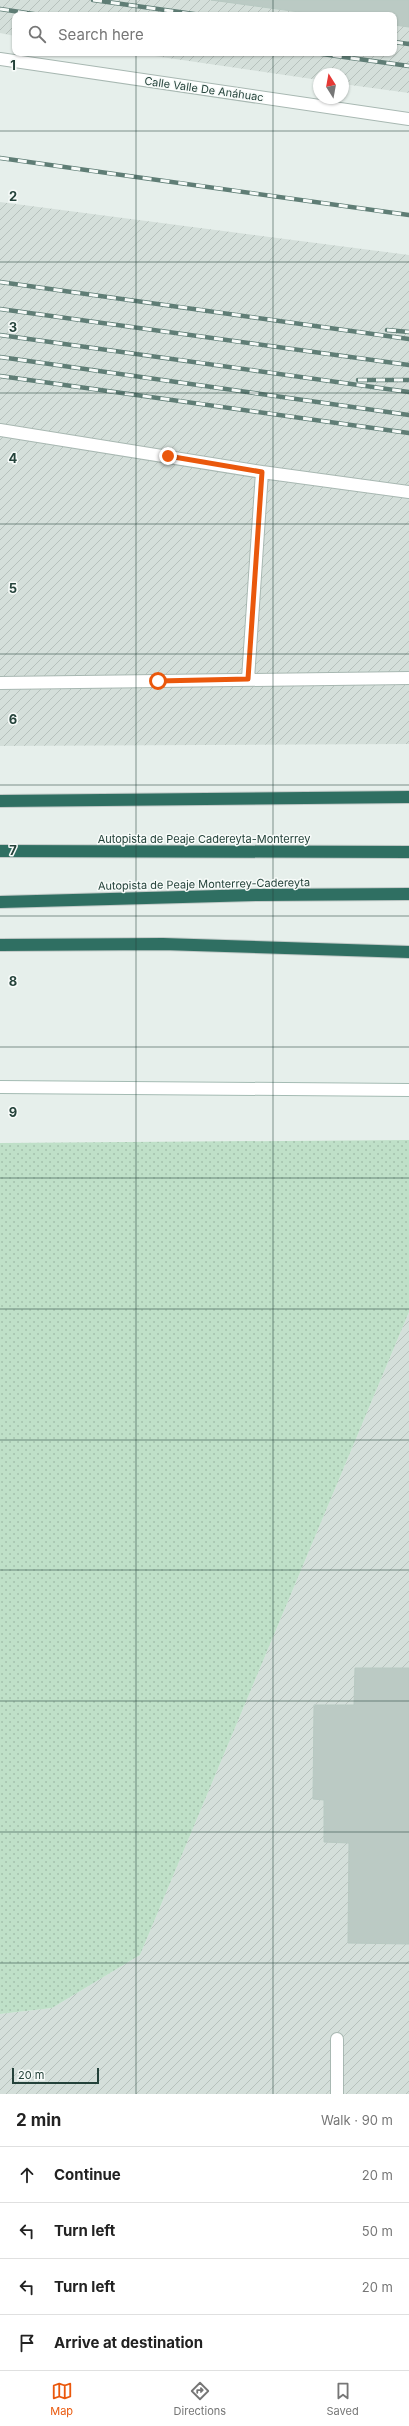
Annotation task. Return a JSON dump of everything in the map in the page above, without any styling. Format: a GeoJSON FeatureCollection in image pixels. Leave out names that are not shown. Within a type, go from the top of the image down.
{"type":"FeatureCollection","features":[{"type":"Feature","properties":{"kind":"highway"},"geometry":{"type":"LineString","coordinates":[[0,802],[409,797]]}},
{"type":"Feature","properties":{"kind":"highway","name":"Autopista de Peaje Cadereyta-Monterrey"},"geometry":{"type":"LineString","coordinates":[[0,851],[409,852]]}},
{"type":"Feature","properties":{"kind":"highway","name":"Autopista de Peaje Monterrey-Cadereyta"},"geometry":{"type":"LineString","coordinates":[[0,902],[258,895],[409,894]]}},
{"type":"Feature","properties":{"kind":"highway"},"geometry":{"type":"LineString","coordinates":[[0,945],[163,944],[409,952]]}},
{"type":"Feature","properties":{"kind":"street","name":"Calle Valle De Anáhuac"},"geometry":{"type":"LineString","coordinates":[[0,59],[409,119]]}},
{"type":"Feature","properties":{"kind":"street"},"geometry":{"type":"LineString","coordinates":[[0,430],[262,472],[409,492]]}},
{"type":"Feature","properties":{"kind":"street"},"geometry":{"type":"LineString","coordinates":[[248,679],[262,472]]}},
{"type":"Feature","properties":{"kind":"street"},"geometry":{"type":"LineString","coordinates":[[0,683],[409,678]]}},
{"type":"Feature","properties":{"kind":"street"},"geometry":{"type":"LineString","coordinates":[[0,1087],[409,1090]]}},
{"type":"Feature","properties":{"kind":"street"},"geometry":{"type":"LineString","coordinates":[[337,2039],[337,2094]]}},
{"type":"Feature","properties":{"kind":"shaded area"},"geometry":{"type":"Polygon","coordinates":[[[0,0],[409,0],[409,93],[349,85],[349,68],[313,68],[313,79],[155,56],[397,56],[397,12],[12,12],[12,35],[0,33],[0,0]]]}},
{"type":"Feature","properties":{"kind":"shaded area"},"geometry":{"type":"Polygon","coordinates":[[[0,202],[409,255],[409,744],[0,746],[0,202]]]}},
{"type":"Feature","properties":{"kind":"shaded area"},"geometry":{"type":"Polygon","coordinates":[[[409,1312],[409,2094],[0,2094],[0,2014],[52,2008],[140,1955],[409,1312]]]}},
{"type":"Feature","properties":{"kind":"green space"},"geometry":{"type":"Polygon","coordinates":[[[409,1140],[409,1312],[140,1955],[52,2008],[0,2014],[0,1143],[409,1140]]]}},
{"type":"Feature","properties":{"kind":"building"},"geometry":{"type":"Polygon","coordinates":[[[211,0],[409,0],[409,27],[397,25],[397,12],[299,12],[211,0]]]}},
{"type":"Feature","properties":{"kind":"building"},"geometry":{"type":"Polygon","coordinates":[[[355,1668],[409,1668],[409,1944],[348,1943],[349,1843],[324,1842],[324,1800],[313,1799],[314,1705],[354,1705],[355,1668]]]}},
{"type":"Feature","properties":{"kind":"railway"},"geometry":{"type":"LineString","coordinates":[[93,0],[179,12]]}},
{"type":"Feature","properties":{"kind":"railway"},"geometry":{"type":"LineString","coordinates":[[0,9],[20,12]]}},
{"type":"Feature","properties":{"kind":"railway"},"geometry":{"type":"LineString","coordinates":[[397,42],[409,44]]}},
{"type":"Feature","properties":{"kind":"railway"},"geometry":{"type":"LineString","coordinates":[[337,56],[409,66]]}},
{"type":"Feature","properties":{"kind":"railway"},"geometry":{"type":"LineString","coordinates":[[0,158],[409,215]]}},
{"type":"Feature","properties":{"kind":"railway"},"geometry":{"type":"LineString","coordinates":[[0,282],[409,339]]}},
{"type":"Feature","properties":{"kind":"railway"},"geometry":{"type":"LineString","coordinates":[[0,309],[409,365]]}},
{"type":"Feature","properties":{"kind":"railway"},"geometry":{"type":"LineString","coordinates":[[387,330],[409,332]]}},
{"type":"Feature","properties":{"kind":"railway"},"geometry":{"type":"LineString","coordinates":[[0,335],[409,392]]}},
{"type":"Feature","properties":{"kind":"railway"},"geometry":{"type":"LineString","coordinates":[[0,357],[409,415]]}},
{"type":"Feature","properties":{"kind":"railway"},"geometry":{"type":"LineString","coordinates":[[0,376],[409,433]]}},
{"type":"Feature","properties":{"kind":"railway"},"geometry":{"type":"LineString","coordinates":[[358,380],[409,380]]}},
{"type":"Feature","properties":{"kind":"route"},"geometry":{"type":"LineString","coordinates":[[158,681],[248,679],[262,472],[168,456]]}}]}
